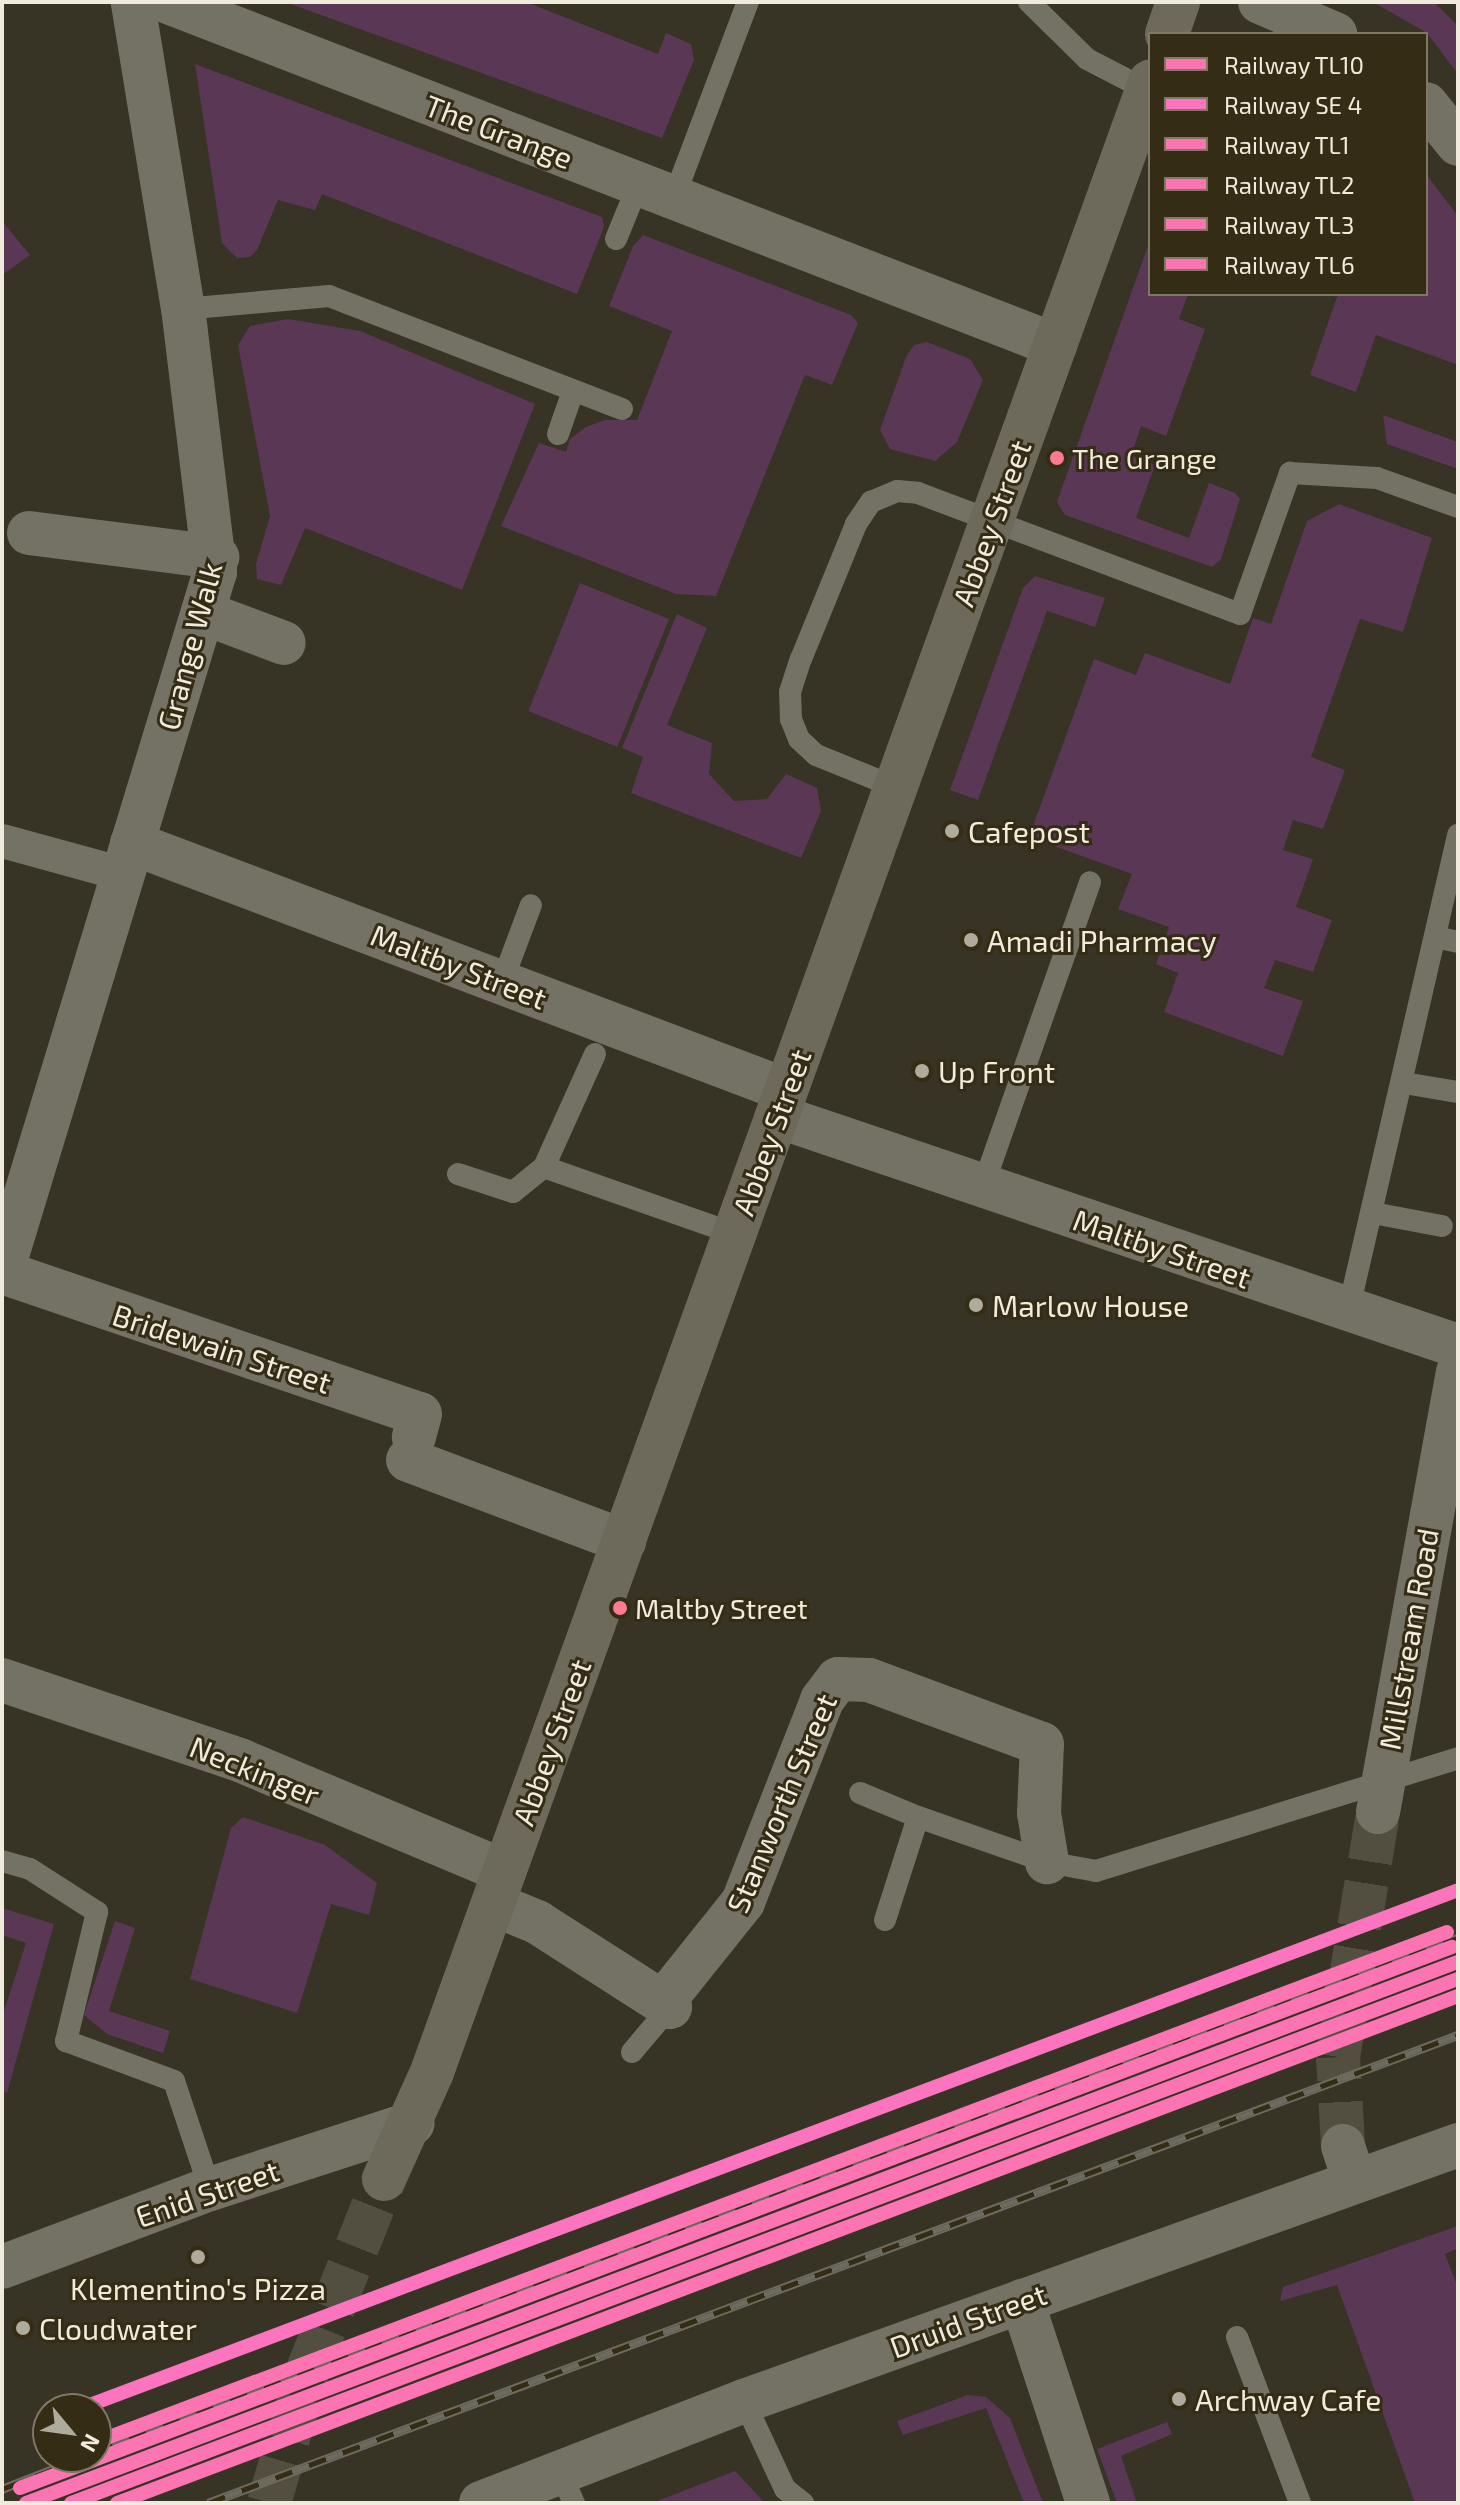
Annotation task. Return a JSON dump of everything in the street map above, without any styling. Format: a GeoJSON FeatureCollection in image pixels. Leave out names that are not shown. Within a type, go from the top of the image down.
{"type":"FeatureCollection","features":[{"type":"Feature","properties":{"kind":"main road"},"geometry":{"type":"LineString","coordinates":[[1168,32],[1178,2]]}},
{"type":"Feature","properties":{"kind":"main road","name":"Abbey Street"},"geometry":{"type":"LineString","coordinates":[[384,2179],[413,2123],[1148,89]]}},
{"type":"Feature","properties":{"kind":"street","name":"Grange Walk"},"geometry":{"type":"LineString","coordinates":[[2,1272],[204,613],[217,557],[183,309],[133,2]]}},
{"type":"Feature","properties":{"kind":"street","name":"The Grange"},"geometry":{"type":"LineString","coordinates":[[168,2],[1055,345]]}},
{"type":"Feature","properties":{"kind":"street"},"geometry":{"type":"LineString","coordinates":[[1260,2],[1330,32]]}},
{"type":"Feature","properties":{"kind":"street"},"geometry":{"type":"LineString","coordinates":[[1428,106],[1458,144]]}},
{"type":"Feature","properties":{"kind":"street"},"geometry":{"type":"LineString","coordinates":[[29,533],[217,557]]}},
{"type":"Feature","properties":{"kind":"street"},"geometry":{"type":"LineString","coordinates":[[204,613],[284,643]]}},
{"type":"Feature","properties":{"kind":"street"},"geometry":{"type":"LineString","coordinates":[[2,841],[128,858]]}},
{"type":"Feature","properties":{"kind":"street","name":"Maltby Street"},"geometry":{"type":"LineString","coordinates":[[128,858],[502,982],[983,1186],[1348,1312],[1458,1346]]}},
{"type":"Feature","properties":{"kind":"street","name":"Bridewain Street"},"geometry":{"type":"LineString","coordinates":[[2,1272],[420,1414],[411,1448],[624,1541]]}},
{"type":"Feature","properties":{"kind":"street","name":"Millstream Road"},"geometry":{"type":"LineString","coordinates":[[1381,1796],[1458,1372]]}},
{"type":"Feature","properties":{"kind":"street","name":"Stanworth Street"},"geometry":{"type":"LineString","coordinates":[[666,2004],[743,1902],[822,1700],[838,1679],[869,1680],[1042,1744],[1039,1813],[1047,1862]]}},
{"type":"Feature","properties":{"kind":"street","name":"Neckinger"},"geometry":{"type":"LineString","coordinates":[[2,1680],[242,1761],[498,1887],[537,1922],[666,2004]]}},
{"type":"Feature","properties":{"kind":"street","name":"Enid Street"},"geometry":{"type":"LineString","coordinates":[[2,2267],[210,2189],[413,2123]]}},
{"type":"Feature","properties":{"kind":"street","name":"Druid Street"},"geometry":{"type":"LineString","coordinates":[[481,2503],[568,2488],[744,2401],[1022,2301],[1349,2162],[1458,2145]]}},
{"type":"Feature","properties":{"kind":"street"},"geometry":{"type":"LineString","coordinates":[[1022,2301],[1088,2503]]}},
{"type":"Feature","properties":{"kind":"lane"},"geometry":{"type":"LineString","coordinates":[[616,239],[656,192],[748,2]]}},
{"type":"Feature","properties":{"kind":"lane"},"geometry":{"type":"LineString","coordinates":[[1029,2],[1087,59],[1148,86]]}},
{"type":"Feature","properties":{"kind":"lane"},"geometry":{"type":"LineString","coordinates":[[183,309],[329,296],[572,394],[622,409]]}},
{"type":"Feature","properties":{"kind":"lane"},"geometry":{"type":"LineString","coordinates":[[558,434],[572,394]]}},
{"type":"Feature","properties":{"kind":"lane"},"geometry":{"type":"LineString","coordinates":[[895,787],[816,755],[799,739],[791,719],[790,692],[801,659],[856,524],[871,502],[897,491],[918,493],[1240,614],[1290,473],[1377,478],[1458,507]]}},
{"type":"Feature","properties":{"kind":"lane"},"geometry":{"type":"LineString","coordinates":[[1348,1312],[1404,1083],[1458,835]]}},
{"type":"Feature","properties":{"kind":"lane"},"geometry":{"type":"LineString","coordinates":[[983,1186],[1090,882]]}},
{"type":"Feature","properties":{"kind":"lane"},"geometry":{"type":"LineString","coordinates":[[502,982],[531,905]]}},
{"type":"Feature","properties":{"kind":"lane"},"geometry":{"type":"LineString","coordinates":[[1435,937],[1458,942]]}},
{"type":"Feature","properties":{"kind":"lane"},"geometry":{"type":"LineString","coordinates":[[458,1174],[513,1192],[544,1167],[595,1054]]}},
{"type":"Feature","properties":{"kind":"lane"},"geometry":{"type":"LineString","coordinates":[[1404,1083],[1458,1092]]}},
{"type":"Feature","properties":{"kind":"lane"},"geometry":{"type":"LineString","coordinates":[[544,1167],[735,1234]]}},
{"type":"Feature","properties":{"kind":"lane"},"geometry":{"type":"LineString","coordinates":[[1373,1213],[1442,1226]]}},
{"type":"Feature","properties":{"kind":"lane"},"geometry":{"type":"LineString","coordinates":[[860,1793],[918,1817],[1047,1862],[1096,1871],[1381,1796],[1414,1776],[1458,1758]]}},
{"type":"Feature","properties":{"kind":"lane"},"geometry":{"type":"LineString","coordinates":[[885,1920],[918,1817]]}},
{"type":"Feature","properties":{"kind":"lane"},"geometry":{"type":"LineString","coordinates":[[2,1861],[30,1869],[97,1912],[66,2041],[174,2081],[210,2189]]}},
{"type":"Feature","properties":{"kind":"lane"},"geometry":{"type":"LineString","coordinates":[[632,2052],[666,2004]]}},
{"type":"Feature","properties":{"kind":"lane"},"geometry":{"type":"LineString","coordinates":[[1237,2337],[1300,2503]]}},
{"type":"Feature","properties":{"kind":"lane"},"geometry":{"type":"LineString","coordinates":[[744,2401],[785,2489],[803,2503]]}},
{"type":"Feature","properties":{"kind":"shaded area"},"geometry":{"type":"Polygon","coordinates":[[[285,2],[526,2],[658,54],[666,33],[691,44],[694,60],[662,138],[285,2]]]}},
{"type":"Feature","properties":{"kind":"shaded area"},"geometry":{"type":"Polygon","coordinates":[[[1373,2],[1434,2],[1458,26],[1458,74],[1425,32],[1373,2]]]}},
{"type":"Feature","properties":{"kind":"shaded area"},"geometry":{"type":"Polygon","coordinates":[[[195,64],[602,217],[604,227],[577,294],[322,194],[315,210],[278,200],[257,250],[250,257],[237,258],[222,243],[195,64]]]}},
{"type":"Feature","properties":{"kind":"shaded area"},"geometry":{"type":"Polygon","coordinates":[[[1428,177],[1458,216],[1458,365],[1376,335],[1356,392],[1310,375],[1337,296],[1428,296],[1428,177]]]}},
{"type":"Feature","properties":{"kind":"shaded area"},"geometry":{"type":"Polygon","coordinates":[[[2,221],[30,255],[2,275],[2,221]]]}},
{"type":"Feature","properties":{"kind":"shaded area"},"geometry":{"type":"Polygon","coordinates":[[[643,235],[851,315],[858,323],[832,385],[805,375],[716,596],[676,594],[501,526],[539,443],[566,452],[570,439],[586,427],[605,420],[637,420],[672,331],[609,306],[633,246],[643,235]]]}},
{"type":"Feature","properties":{"kind":"shaded area"},"geometry":{"type":"Polygon","coordinates":[[[1148,246],[1148,296],[1187,296],[1179,319],[1205,329],[1166,436],[1141,426],[1131,456],[1155,465],[1136,518],[1189,538],[1209,483],[1235,493],[1240,499],[1221,559],[1212,567],[1065,515],[1057,502],[1148,246]]]}},
{"type":"Feature","properties":{"kind":"shaded area"},"geometry":{"type":"Polygon","coordinates":[[[288,319],[360,331],[535,404],[462,590],[305,528],[281,585],[257,579],[256,564],[270,516],[238,345],[250,326],[288,319]]]}},
{"type":"Feature","properties":{"kind":"shaded area"},"geometry":{"type":"Polygon","coordinates":[[[927,342],[970,359],[983,380],[957,442],[935,461],[890,449],[880,430],[906,357],[914,345],[927,342]]]}},
{"type":"Feature","properties":{"kind":"shaded area"},"geometry":{"type":"Polygon","coordinates":[[[1383,415],[1458,442],[1458,469],[1387,444],[1383,415]]]}},
{"type":"Feature","properties":{"kind":"shaded area"},"geometry":{"type":"Polygon","coordinates":[[[1339,504],[1432,538],[1403,632],[1360,619],[1311,757],[1345,770],[1323,829],[1293,820],[1283,850],[1313,859],[1296,907],[1332,920],[1313,972],[1275,960],[1264,988],[1303,1001],[1283,1056],[1164,1012],[1178,973],[1156,964],[1169,927],[1118,909],[1132,874],[1029,837],[1094,659],[1136,675],[1145,653],[1230,684],[1253,618],[1271,624],[1307,521],[1339,504]]]}},
{"type":"Feature","properties":{"kind":"shaded area"},"geometry":{"type":"Polygon","coordinates":[[[1035,576],[1105,598],[1095,627],[1047,611],[978,800],[950,790],[1023,588],[1035,576]]]}},
{"type":"Feature","properties":{"kind":"shaded area"},"geometry":{"type":"Polygon","coordinates":[[[580,583],[669,619],[617,747],[528,711],[580,583]]]}},
{"type":"Feature","properties":{"kind":"shaded area"},"geometry":{"type":"Polygon","coordinates":[[[677,614],[707,628],[667,725],[712,743],[709,774],[734,801],[767,799],[786,774],[817,788],[821,811],[801,858],[631,793],[643,757],[622,748],[677,614]]]}},
{"type":"Feature","properties":{"kind":"shaded area"},"geometry":{"type":"Polygon","coordinates":[[[243,1817],[325,1845],[377,1883],[369,1915],[331,1904],[297,2013],[190,1979],[231,1828],[243,1817]]]}},
{"type":"Feature","properties":{"kind":"shaded area"},"geometry":{"type":"Polygon","coordinates":[[[2,1908],[54,1924],[7,2093],[2,2091],[2,2017],[26,1943],[2,1935],[2,1908]]]}},
{"type":"Feature","properties":{"kind":"shaded area"},"geometry":{"type":"Polygon","coordinates":[[[115,1921],[135,1928],[109,2011],[170,2031],[163,2053],[107,2034],[84,2015],[115,1921]]]}},
{"type":"Feature","properties":{"kind":"shaded area"},"geometry":{"type":"Polygon","coordinates":[[[1458,2226],[1458,2248],[1445,2254],[1458,2288],[1458,2503],[1415,2503],[1337,2285],[1280,2301],[1283,2287],[1458,2226]]]}},
{"type":"Feature","properties":{"kind":"shaded area"},"geometry":{"type":"Polygon","coordinates":[[[968,2395],[986,2397],[1010,2418],[1043,2503],[1024,2503],[986,2408],[903,2435],[897,2421],[968,2395]]]}},
{"type":"Feature","properties":{"kind":"shaded area"},"geometry":{"type":"Polygon","coordinates":[[[1167,2422],[1172,2434],[1121,2456],[1137,2503],[1117,2503],[1097,2449],[1167,2422]]]}},
{"type":"Feature","properties":{"kind":"shaded area"},"geometry":{"type":"Polygon","coordinates":[[[735,2471],[765,2503],[652,2503],[735,2471]]]}},
{"type":"Feature","properties":{"kind":"tunnel"},"geometry":{"type":"LineString","coordinates":[[1343,2146],[1338,2057],[1378,1812]]}},
{"type":"Feature","properties":{"kind":"tunnel"},"geometry":{"type":"LineString","coordinates":[[269,2503],[308,2370],[384,2179]]}},
{"type":"Feature","properties":{"kind":"railway"},"geometry":{"type":"LineString","coordinates":[[112,2446],[1458,1938]]}},
{"type":"Feature","properties":{"kind":"railway"},"geometry":{"type":"LineString","coordinates":[[208,2503],[1458,2035]]}},
{"type":"Feature","properties":{"kind":"railway"},"geometry":{"type":"LineString","coordinates":[[2,2489],[43,2473]]}},
{"type":"Feature","properties":{"kind":"rail line","name":"TL6"},"geometry":{"type":"LineString","coordinates":[[112,2436],[1447,1932]]}},
{"type":"Feature","properties":{"kind":"rail line","name":"TL2"},"geometry":{"type":"LineString","coordinates":[[20,2488],[1452,1947]]}},
{"type":"Feature","properties":{"kind":"rail line","name":"TL10"},"geometry":{"type":"LineString","coordinates":[[26,2503],[1458,1962]]}},
{"type":"Feature","properties":{"kind":"rail line","name":"TL1"},"geometry":{"type":"LineString","coordinates":[[71,2503],[1458,1979]]}},
{"type":"Feature","properties":{"kind":"rail line","name":"TL3"},"geometry":{"type":"LineString","coordinates":[[117,2503],[1458,1996]]}},
{"type":"Feature","properties":{"kind":"transit line"},"geometry":{"type":"LineString","coordinates":[[112,2397],[1458,1890]]}},
{"type":"Feature","properties":{"kind":"place","name":"The Grange"},"geometry":{"type":"Point","coordinates":[1057,458]}},
{"type":"Feature","properties":{"kind":"place","name":"Cafepost"},"geometry":{"type":"Point","coordinates":[952,831]}},
{"type":"Feature","properties":{"kind":"place","name":"Amadi Pharmacy"},"geometry":{"type":"Point","coordinates":[971,940]}},
{"type":"Feature","properties":{"kind":"place","name":"Up Front"},"geometry":{"type":"Point","coordinates":[922,1071]}},
{"type":"Feature","properties":{"kind":"place","name":"Marlow House"},"geometry":{"type":"Point","coordinates":[976,1305]}},
{"type":"Feature","properties":{"kind":"place","name":"Maltby Street"},"geometry":{"type":"Point","coordinates":[620,1608]}},
{"type":"Feature","properties":{"kind":"place","name":"Klementino's Pizza"},"geometry":{"type":"Point","coordinates":[198,2257]}},
{"type":"Feature","properties":{"kind":"place","name":"Cloudwater"},"geometry":{"type":"Point","coordinates":[23,2328]}},
{"type":"Feature","properties":{"kind":"place","name":"Archway Cafe"},"geometry":{"type":"Point","coordinates":[1179,2399]}}]}
